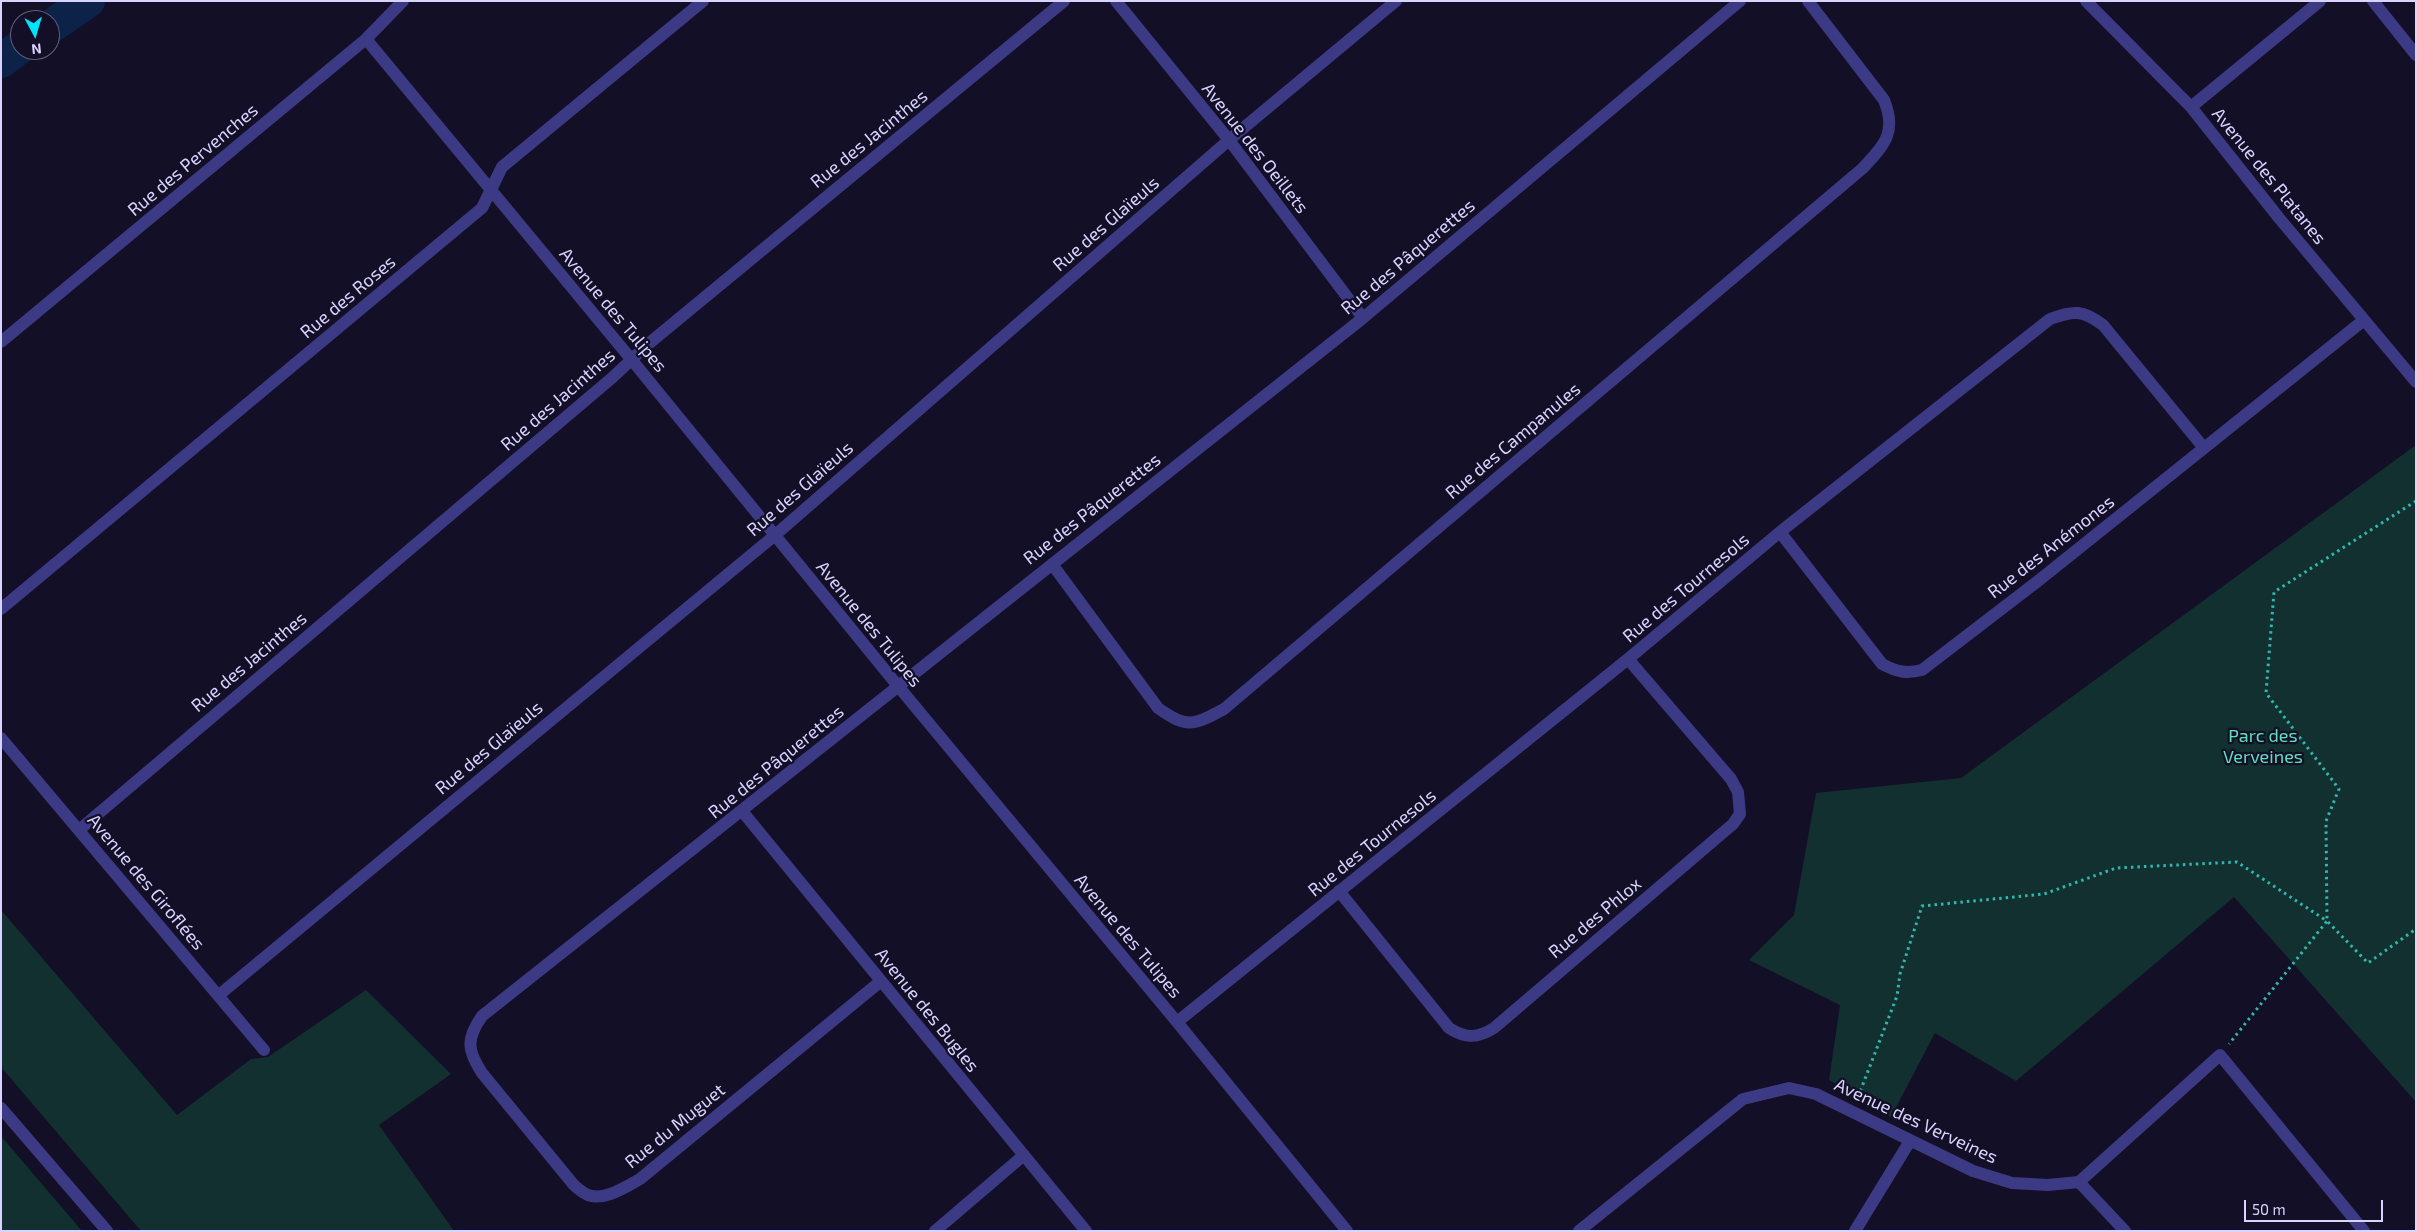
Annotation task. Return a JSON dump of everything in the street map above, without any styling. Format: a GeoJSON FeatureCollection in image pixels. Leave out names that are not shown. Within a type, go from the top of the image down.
{"type":"FeatureCollection","features":[{"type":"Feature","properties":{"kind":"street","name":"Rue des Pervenches"},"geometry":{"type":"LineString","coordinates":[[1,342],[366,39],[403,1]]}},
{"type":"Feature","properties":{"kind":"street","name":"Rue des Roses"},"geometry":{"type":"LineString","coordinates":[[1,609],[482,208],[502,167],[703,1]]}},
{"type":"Feature","properties":{"kind":"street","name":"Rue des Jacinthes"},"geometry":{"type":"LineString","coordinates":[[79,830],[613,377],[631,359],[1064,1]]}},
{"type":"Feature","properties":{"kind":"street","name":"Avenue des Oeillets"},"geometry":{"type":"LineString","coordinates":[[1116,1],[1229,140],[1363,318]]}},
{"type":"Feature","properties":{"kind":"street","name":"Rue des Glaïeuls"},"geometry":{"type":"LineString","coordinates":[[219,994],[774,536],[1229,140],[1396,1]]}},
{"type":"Feature","properties":{"kind":"street","name":"Rue des Pâquerettes"},"geometry":{"type":"LineString","coordinates":[[469,1043],[473,1028],[482,1016],[742,812],[1363,318],[1740,1]]}},
{"type":"Feature","properties":{"kind":"street","name":"Rue des Campanules"},"geometry":{"type":"LineString","coordinates":[[1052,564],[1158,708],[1175,720],[1190,724],[1206,719],[1224,709],[1863,168],[1880,149],[1888,133],[1891,117],[1884,100],[1808,1]]}},
{"type":"Feature","properties":{"kind":"street","name":"Avenue des Platanes"},"geometry":{"type":"LineString","coordinates":[[2086,1],[2191,107],[2416,382]]}},
{"type":"Feature","properties":{"kind":"street"},"geometry":{"type":"LineString","coordinates":[[2191,107],[2320,1]]}},
{"type":"Feature","properties":{"kind":"street"},"geometry":{"type":"LineString","coordinates":[[2373,1],[2416,55]]}},
{"type":"Feature","properties":{"kind":"street","name":"Avenue des Tulipes"},"geometry":{"type":"LineString","coordinates":[[366,39],[631,359],[774,536],[1177,1022],[1347,1231]]}},
{"type":"Feature","properties":{"kind":"street","name":"Rue des Tournesols"},"geometry":{"type":"LineString","coordinates":[[1177,1022],[1628,659],[1780,532],[2050,319],[2066,313],[2088,314],[2103,325],[2204,448]]}},
{"type":"Feature","properties":{"kind":"street","name":"Rue des Anémones"},"geometry":{"type":"LineString","coordinates":[[1780,532],[1882,664],[1897,672],[1909,674],[1922,670],[2364,320]]}},
{"type":"Feature","properties":{"kind":"street","name":"Rue des Phlox"},"geometry":{"type":"LineString","coordinates":[[1340,891],[1449,1028],[1460,1036],[1474,1037],[1494,1028],[1732,824],[1740,814],[1738,792],[1731,779],[1628,659]]}},
{"type":"Feature","properties":{"kind":"street","name":"Avenue des Giroflées"},"geometry":{"type":"LineString","coordinates":[[1,738],[219,994],[264,1050]]}},
{"type":"Feature","properties":{"kind":"street","name":"Avenue des Bugles"},"geometry":{"type":"LineString","coordinates":[[742,812],[1086,1231]]}},
{"type":"Feature","properties":{"kind":"street","name":"Rue du Muguet"},"geometry":{"type":"LineString","coordinates":[[469,1043],[472,1058],[482,1073],[573,1184],[588,1196],[604,1195],[622,1189],[640,1179],[881,981]]}},
{"type":"Feature","properties":{"kind":"street"},"geometry":{"type":"LineString","coordinates":[[2125,1231],[2079,1182],[2220,1055],[2364,1231]]}},
{"type":"Feature","properties":{"kind":"street","name":"Avenue des Verveines"},"geometry":{"type":"LineString","coordinates":[[1579,1231],[1743,1099],[1764,1092],[1789,1088],[1816,1094],[1973,1171],[2012,1183],[2048,1185],[2079,1182]]}},
{"type":"Feature","properties":{"kind":"street"},"geometry":{"type":"LineString","coordinates":[[1,1108],[107,1231]]}},
{"type":"Feature","properties":{"kind":"street"},"geometry":{"type":"LineString","coordinates":[[1855,1231],[1910,1141]]}},
{"type":"Feature","properties":{"kind":"street"},"geometry":{"type":"LineString","coordinates":[[936,1231],[1024,1155]]}},
{"type":"Feature","properties":{"kind":"path"},"geometry":{"type":"LineString","coordinates":[[2220,1055],[2327,921],[2326,821],[2339,789],[2266,693],[2274,592],[2416,501]]}},
{"type":"Feature","properties":{"kind":"path"},"geometry":{"type":"LineString","coordinates":[[1858,1097],[1896,996],[1900,974],[1922,906],[2044,894],[2116,868],[2237,862],[2327,921],[2368,963],[2416,929]]}},
{"type":"Feature","properties":{"kind":"green space","name":"Parc des Verveines"},"geometry":{"type":"Polygon","coordinates":[[[2416,445],[2416,1102],[2234,897],[2016,1081],[1935,1033],[1891,1117],[1829,1080],[1840,1005],[1749,960],[1794,915],[1816,793],[1961,778],[2416,445]]]}},
{"type":"Feature","properties":{"kind":"green space"},"geometry":{"type":"Polygon","coordinates":[[[1,910],[177,1115],[251,1059],[268,1057],[366,990],[451,1074],[379,1125],[454,1231],[141,1231],[1,1067],[1,910]]]}},
{"type":"Feature","properties":{"kind":"green space"},"geometry":{"type":"Polygon","coordinates":[[[1,1136],[82,1231],[1,1231],[1,1136]]]}},
{"type":"Feature","properties":{"kind":"waterway"},"geometry":{"type":"LineString","coordinates":[[60,20],[88,1]]}},
{"type":"Feature","properties":{"kind":"waterway"},"geometry":{"type":"LineString","coordinates":[[1,61],[10,54]]}}]}
